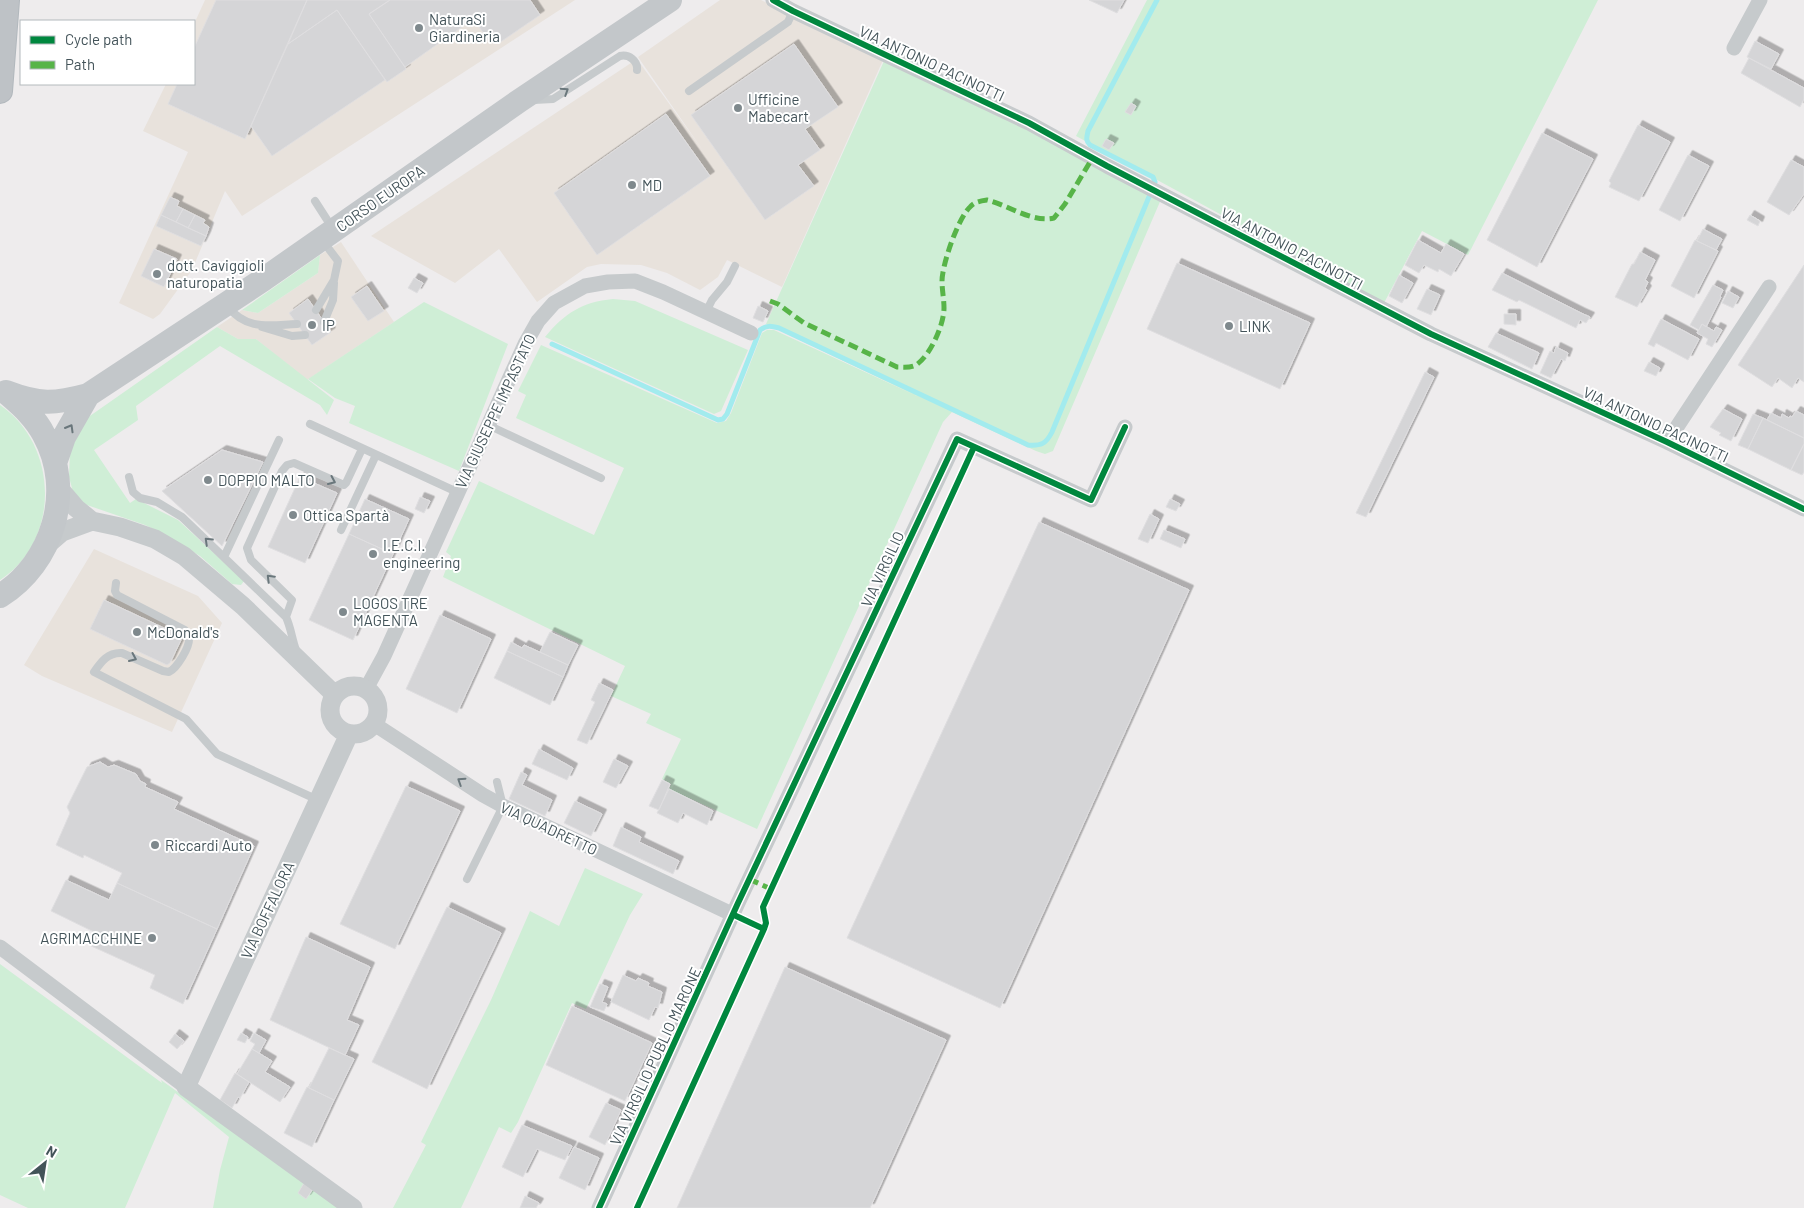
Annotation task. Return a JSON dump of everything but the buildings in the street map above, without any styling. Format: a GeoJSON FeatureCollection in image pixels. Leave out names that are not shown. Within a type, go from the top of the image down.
{"type":"FeatureCollection","features":[{"type":"Feature","properties":{"kind":"highway"},"geometry":{"type":"LineString","coordinates":[[0,91],[7,0]]}},
{"type":"Feature","properties":{"kind":"main road","name":"CORSO EUROPA"},"geometry":{"type":"LineString","coordinates":[[3,390],[23,399],[43,403],[56,403],[88,395],[328,235],[519,101],[670,0]]}},
{"type":"Feature","properties":{"kind":"main road","name":"CORSO EUROPA"},"geometry":{"type":"LineString","coordinates":[[1,596],[28,574],[47,545],[56,517],[58,487],[55,463],[45,435],[28,412],[3,390]]}},
{"type":"Feature","properties":{"kind":"main road","name":"CORSO EUROPA"},"geometry":{"type":"LineString","coordinates":[[55,463],[64,437],[88,395]]}},
{"type":"Feature","properties":{"kind":"street","name":"VIA ANTONIO PACINOTTI"},"geometry":{"type":"LineString","coordinates":[[773,0],[1029,122],[1107,166],[1431,334],[1667,442],[1804,509]]}},
{"type":"Feature","properties":{"kind":"street"},"geometry":{"type":"LineString","coordinates":[[1734,48],[1760,0]]}},
{"type":"Feature","properties":{"kind":"street","name":"VIA GIUSEPPE IMPASTATO"},"geometry":{"type":"LineString","coordinates":[[366,689],[384,656],[525,344],[538,321],[554,303],[586,286],[608,282],[635,281],[751,333]]}},
{"type":"Feature","properties":{"kind":"street","name":"VIA ANTONIO PACINOTTI"},"geometry":{"type":"LineString","coordinates":[[1667,442],[1769,287]]}},
{"type":"Feature","properties":{"kind":"street","name":"VIA VIRGILIO"},"geometry":{"type":"LineString","coordinates":[[734,914],[957,439],[1091,500],[1125,428]]}},
{"type":"Feature","properties":{"kind":"street"},"geometry":{"type":"LineString","coordinates":[[58,487],[76,508],[92,521],[120,527],[155,539],[184,556],[243,606],[334,696]]}},
{"type":"Feature","properties":{"kind":"street"},"geometry":{"type":"LineString","coordinates":[[47,545],[62,532],[92,521]]}},
{"type":"Feature","properties":{"kind":"street"},"geometry":{"type":"LineString","coordinates":[[352,686],[366,689],[373,695],[378,707],[378,716],[374,724],[368,730],[361,733],[349,734],[340,730],[331,718],[330,704],[334,696],[342,689],[352,686]]}},
{"type":"Feature","properties":{"kind":"street","name":"VIA QUADRETTO"},"geometry":{"type":"LineString","coordinates":[[374,724],[503,806],[734,914]]}},
{"type":"Feature","properties":{"kind":"street","name":"VIA BOFFALORA"},"geometry":{"type":"LineString","coordinates":[[186,1087],[349,734]]}},
{"type":"Feature","properties":{"kind":"street","name":"VIA VIRGILIO PUBLIO MARONE"},"geometry":{"type":"LineString","coordinates":[[599,1208],[734,914]]}},
{"type":"Feature","properties":{"kind":"street"},"geometry":{"type":"LineString","coordinates":[[0,947],[186,1087],[353,1208]]}},
{"type":"Feature","properties":{"kind":"lane"},"geometry":{"type":"LineString","coordinates":[[689,91],[788,22],[793,11]]}},
{"type":"Feature","properties":{"kind":"lane"},"geometry":{"type":"LineString","coordinates":[[519,101],[553,99],[620,56],[626,55],[631,58],[637,70]]}},
{"type":"Feature","properties":{"kind":"lane"},"geometry":{"type":"LineString","coordinates":[[315,201],[338,261],[332,300],[324,322]]}},
{"type":"Feature","properties":{"kind":"lane"},"geometry":{"type":"LineString","coordinates":[[706,312],[712,300],[728,282],[735,266]]}},
{"type":"Feature","properties":{"kind":"lane"},"geometry":{"type":"LineString","coordinates":[[316,310],[334,280]]}},
{"type":"Feature","properties":{"kind":"lane"},"geometry":{"type":"LineString","coordinates":[[226,304],[235,315],[256,325],[292,336],[305,335]]}},
{"type":"Feature","properties":{"kind":"lane"},"geometry":{"type":"LineString","coordinates":[[256,325],[297,324]]}},
{"type":"Feature","properties":{"kind":"lane"},"geometry":{"type":"LineString","coordinates":[[310,424],[457,492]]}},
{"type":"Feature","properties":{"kind":"lane"},"geometry":{"type":"LineString","coordinates":[[488,425],[601,478]]}},
{"type":"Feature","properties":{"kind":"lane"},"geometry":{"type":"LineString","coordinates":[[224,557],[279,440]]}},
{"type":"Feature","properties":{"kind":"lane"},"geometry":{"type":"LineString","coordinates":[[286,617],[292,600],[251,560],[247,548],[282,471],[287,465],[294,463],[344,485],[362,449]]}},
{"type":"Feature","properties":{"kind":"lane"},"geometry":{"type":"LineString","coordinates":[[341,530],[376,455]]}},
{"type":"Feature","properties":{"kind":"lane"},"geometry":{"type":"LineString","coordinates":[[129,477],[133,492],[140,498],[157,502],[182,516],[286,617],[291,627],[292,640],[298,660]]}},
{"type":"Feature","properties":{"kind":"lane"},"geometry":{"type":"LineString","coordinates":[[116,583],[115,591],[117,596],[185,630],[189,639],[188,644],[178,666],[169,672],[122,653],[116,653],[102,660],[94,672],[186,719],[217,754],[318,800]]}},
{"type":"Feature","properties":{"kind":"lane"},"geometry":{"type":"LineString","coordinates":[[466,879],[503,806],[497,782]]}},
{"type":"Feature","properties":{"kind":"shaded area"},"geometry":{"type":"Polygon","coordinates":[[[205,0],[575,0],[242,216],[225,191],[192,270],[160,314],[153,319],[119,303],[188,152],[143,131],[166,85],[195,85],[195,22],[205,0]]]}},
{"type":"Feature","properties":{"kind":"shaded area"},"geometry":{"type":"Polygon","coordinates":[[[720,0],[761,0],[883,60],[782,287],[727,260],[718,277],[700,290],[667,273],[641,265],[601,264],[587,267],[537,302],[499,249],[455,283],[371,236],[637,59],[704,152],[638,57],[720,0]]]}},
{"type":"Feature","properties":{"kind":"shaded area"},"geometry":{"type":"Polygon","coordinates":[[[341,242],[394,322],[307,380],[256,339],[238,339],[217,327],[242,310],[258,313],[318,273],[320,255],[341,242]]]}},
{"type":"Feature","properties":{"kind":"shaded area"},"geometry":{"type":"Polygon","coordinates":[[[94,549],[198,596],[222,623],[172,732],[42,676],[24,665],[94,549]]]}},
{"type":"Feature","properties":{"kind":"green space"},"geometry":{"type":"Polygon","coordinates":[[[1147,0],[1598,0],[1468,255],[1422,231],[1384,303],[1076,136],[1147,0]]]}},
{"type":"Feature","properties":{"kind":"green space"},"geometry":{"type":"Polygon","coordinates":[[[884,61],[1035,130],[1162,197],[1053,451],[1045,454],[1036,451],[952,412],[943,422],[757,829],[669,789],[671,784],[662,779],[681,739],[646,723],[651,714],[611,696],[625,666],[443,577],[451,556],[446,552],[479,481],[594,535],[624,468],[516,418],[526,395],[518,391],[541,345],[717,423],[726,421],[731,413],[762,333],[767,330],[774,330],[917,396],[766,324],[884,61]]]}},
{"type":"Feature","properties":{"kind":"green space"},"geometry":{"type":"Polygon","coordinates":[[[320,255],[318,273],[258,313],[242,310],[320,255]]]}},
{"type":"Feature","properties":{"kind":"green space"},"geometry":{"type":"Polygon","coordinates":[[[613,299],[635,301],[748,350],[721,411],[714,414],[545,337],[560,321],[575,310],[592,303],[613,299]]]}},
{"type":"Feature","properties":{"kind":"green space"},"geometry":{"type":"Polygon","coordinates":[[[424,302],[508,344],[459,471],[349,423],[355,406],[335,398],[308,379],[424,302]]]}},
{"type":"Feature","properties":{"kind":"green space"},"geometry":{"type":"Polygon","coordinates":[[[217,327],[238,339],[256,339],[334,400],[327,415],[320,405],[220,346],[136,406],[138,420],[94,450],[130,503],[136,499],[178,520],[244,581],[241,585],[232,584],[200,556],[162,533],[145,525],[87,505],[78,499],[73,492],[69,477],[70,451],[87,418],[217,327]]]}},
{"type":"Feature","properties":{"kind":"green space"},"geometry":{"type":"Polygon","coordinates":[[[0,405],[19,422],[33,444],[42,468],[45,493],[42,518],[34,542],[20,563],[0,580],[0,405]]]}},
{"type":"Feature","properties":{"kind":"green space"},"geometry":{"type":"Polygon","coordinates":[[[585,868],[643,894],[630,915],[586,1009],[572,1003],[518,1122],[511,1133],[499,1127],[461,1208],[393,1208],[426,1145],[421,1142],[491,1000],[530,911],[559,926],[585,868]]]}},
{"type":"Feature","properties":{"kind":"green space"},"geometry":{"type":"Polygon","coordinates":[[[0,964],[162,1083],[161,1080],[340,1208],[213,1208],[220,1170],[229,1137],[175,1093],[125,1208],[28,1208],[0,1195],[0,964]]]}},
{"type":"Feature","properties":{"kind":"waterway"},"geometry":{"type":"LineString","coordinates":[[1155,182],[1153,177],[1090,145],[1087,142],[1087,138],[1088,131],[1157,0]]}},
{"type":"Feature","properties":{"kind":"waterway"},"geometry":{"type":"LineString","coordinates":[[552,344],[718,420],[723,419],[727,414],[760,330],[767,327],[779,328],[1028,445],[1040,444],[1045,442],[1052,432],[1151,192]]}},
{"type":"Feature","properties":{"kind":"marked path"},"geometry":{"type":"LineString","coordinates":[[770,301],[778,304],[804,323],[897,367],[916,365],[931,347],[942,323],[944,308],[942,281],[945,264],[956,231],[970,207],[975,203],[987,200],[1029,216],[1046,219],[1054,218],[1065,204],[1093,157]]}},
{"type":"Feature","properties":{"kind":"marked path"},"geometry":{"type":"LineString","coordinates":[[749,879],[771,889]]}},
{"type":"Feature","properties":{"kind":"cycle path"},"geometry":{"type":"LineString","coordinates":[[773,0],[1029,123],[1107,166],[1431,334],[1667,442],[1804,509]]}},
{"type":"Feature","properties":{"kind":"cycle path"},"geometry":{"type":"LineString","coordinates":[[599,1208],[738,903],[957,439],[1091,500],[1125,427]]}},
{"type":"Feature","properties":{"kind":"cycle path"},"geometry":{"type":"LineString","coordinates":[[764,929],[766,923],[763,907],[974,447]]}},
{"type":"Feature","properties":{"kind":"cycle path"},"geometry":{"type":"LineString","coordinates":[[637,1208],[764,929],[734,915]]}},
{"type":"Feature","properties":{"kind":"place","name":"NaturaSi Giardineria"},"geometry":{"type":"Point","coordinates":[419,28]}},
{"type":"Feature","properties":{"kind":"place","name":"Ufficine Mabecart"},"geometry":{"type":"Point","coordinates":[738,108]}},
{"type":"Feature","properties":{"kind":"place","name":"MD"},"geometry":{"type":"Point","coordinates":[632,185]}},
{"type":"Feature","properties":{"kind":"place","name":"dott. Caviggioli naturopatia"},"geometry":{"type":"Point","coordinates":[157,274]}},
{"type":"Feature","properties":{"kind":"place","name":"IP"},"geometry":{"type":"Point","coordinates":[312,325]}},
{"type":"Feature","properties":{"kind":"place","name":"LINK"},"geometry":{"type":"Point","coordinates":[1229,326]}},
{"type":"Feature","properties":{"kind":"place","name":"DOPPIO MALTO"},"geometry":{"type":"Point","coordinates":[208,480]}},
{"type":"Feature","properties":{"kind":"place","name":"Ottica Spartà"},"geometry":{"type":"Point","coordinates":[293,515]}},
{"type":"Feature","properties":{"kind":"place","name":"I.E.C.I. engineering"},"geometry":{"type":"Point","coordinates":[373,554]}},
{"type":"Feature","properties":{"kind":"place","name":"LOGOS TRE MAGENTA"},"geometry":{"type":"Point","coordinates":[343,612]}},
{"type":"Feature","properties":{"kind":"place","name":"McDonald's"},"geometry":{"type":"Point","coordinates":[137,632]}},
{"type":"Feature","properties":{"kind":"place","name":"Riccardi Auto"},"geometry":{"type":"Point","coordinates":[155,845]}},
{"type":"Feature","properties":{"kind":"place","name":"AGRIMACCHINE"},"geometry":{"type":"Point","coordinates":[152,938]}}]}
